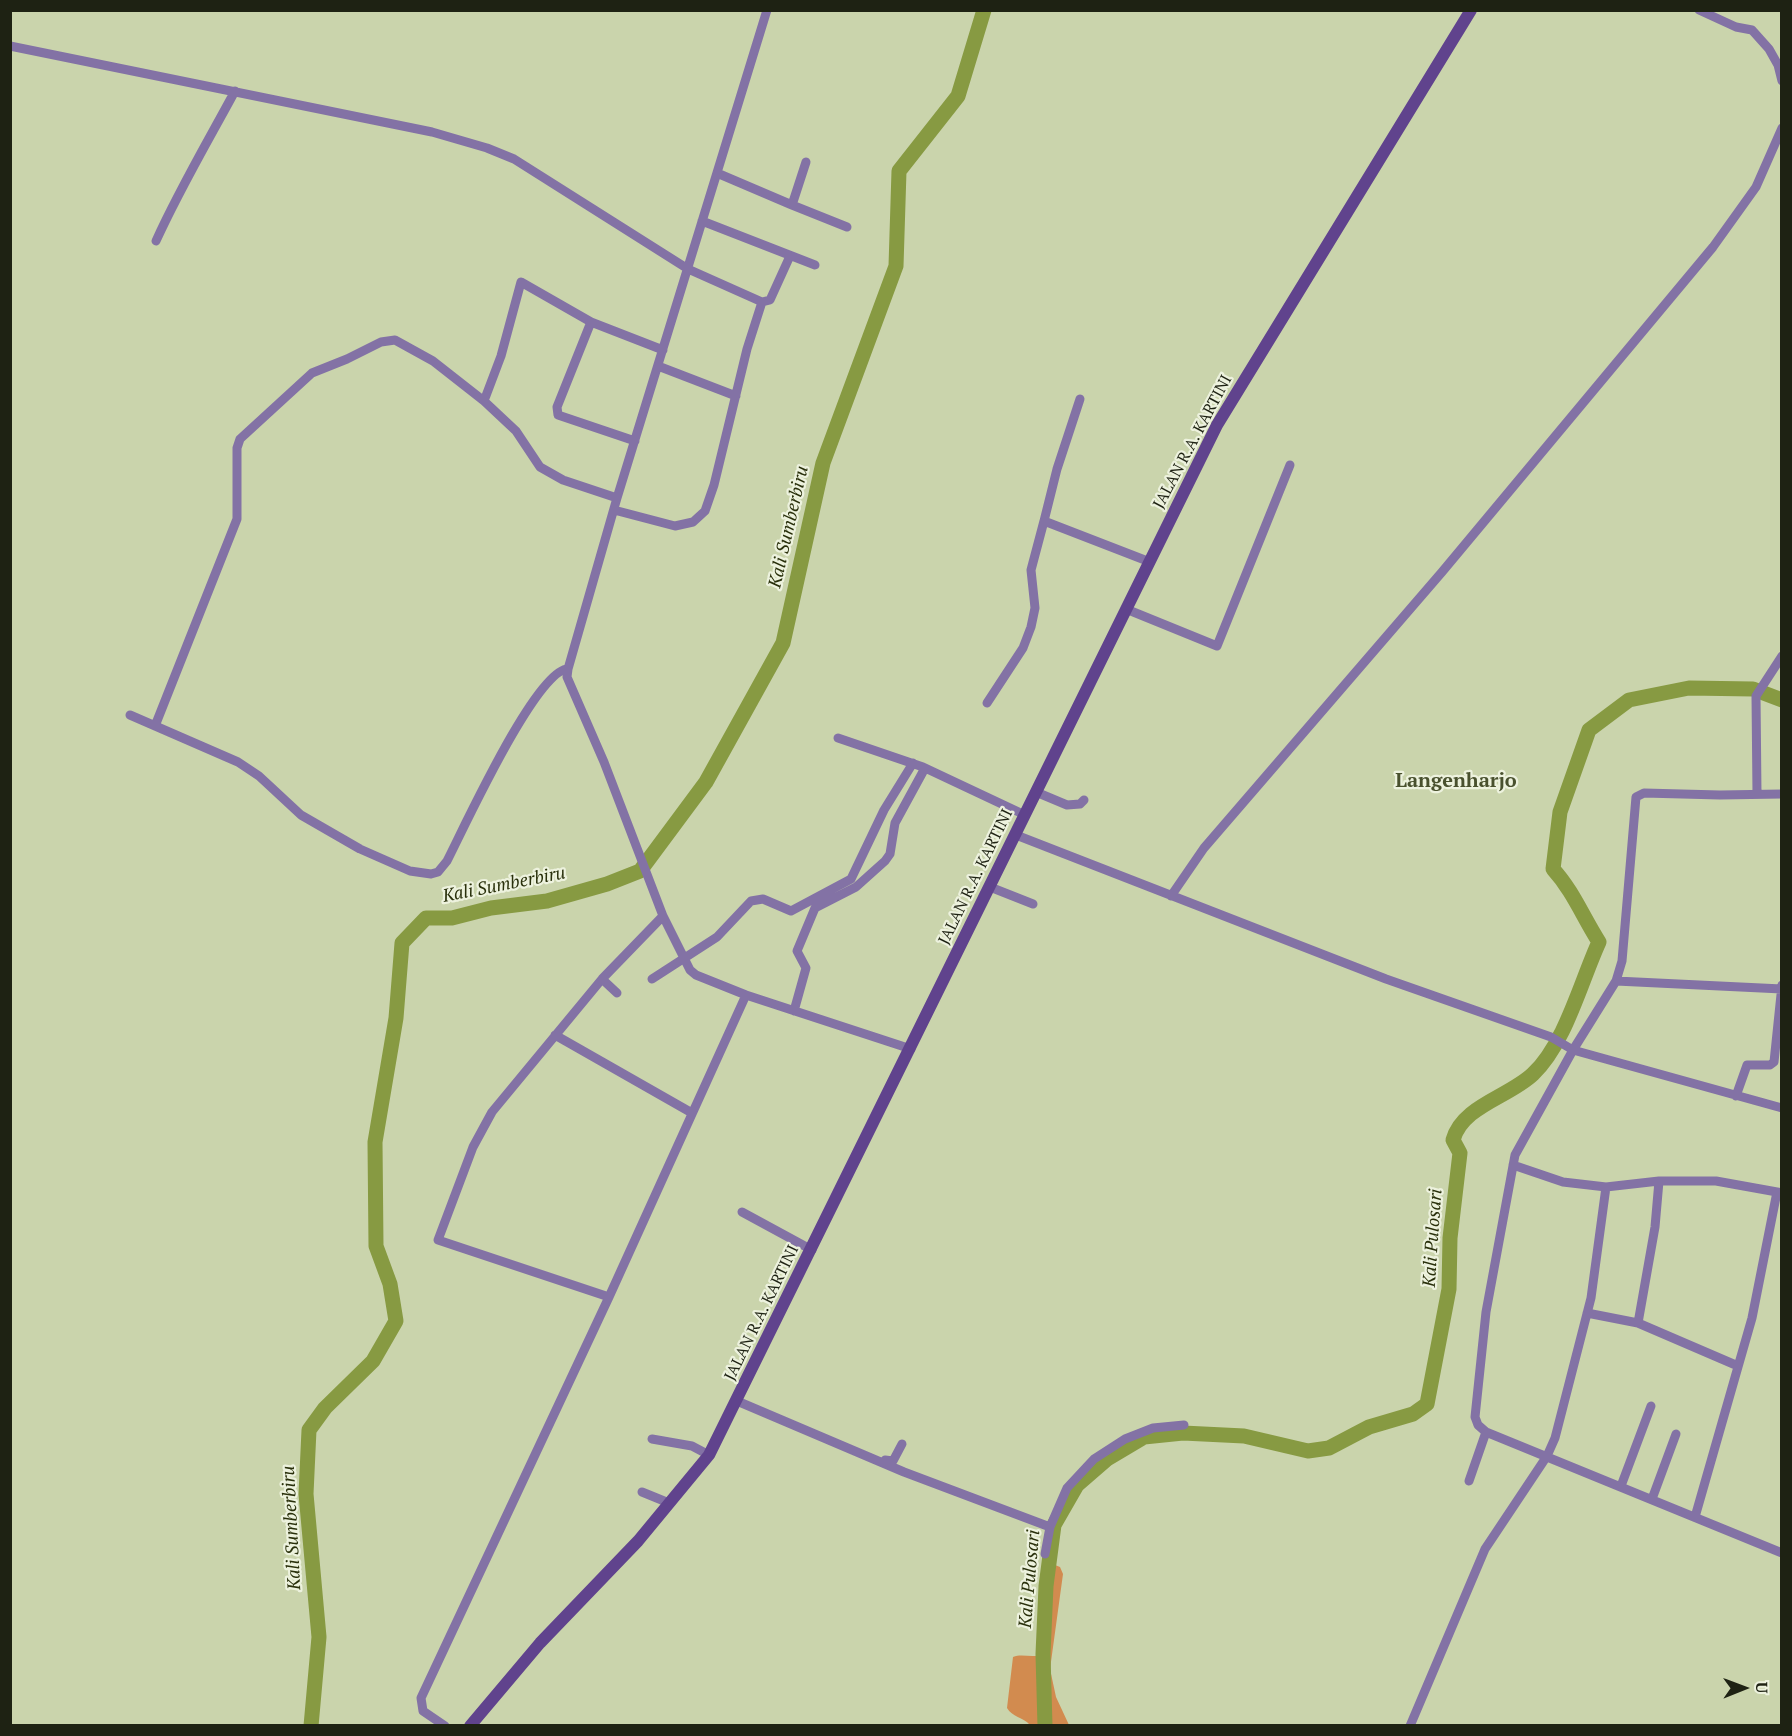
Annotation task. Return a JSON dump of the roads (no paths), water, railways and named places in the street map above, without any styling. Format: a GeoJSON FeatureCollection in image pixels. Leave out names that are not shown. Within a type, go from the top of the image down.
{"type":"FeatureCollection","features":[{"type":"Feature","properties":{"kind":"main road","name":"JALAN R.A. KARTINI"},"geometry":{"type":"LineString","coordinates":[[470,1725],[540,1643],[638,1541],[709,1455],[1217,425],[1471,10]]}},
{"type":"Feature","properties":{"kind":"street"},"geometry":{"type":"LineString","coordinates":[[767,10],[617,498],[567,677],[663,916],[685,962],[696,975],[746,996],[911,1049]]}},
{"type":"Feature","properties":{"kind":"street"},"geometry":{"type":"LineString","coordinates":[[1699,10],[1718,14],[1752,30],[1769,49],[1778,65],[1782,81]]}},
{"type":"Feature","properties":{"kind":"street"},"geometry":{"type":"LineString","coordinates":[[10,46],[432,132],[487,148],[525,165],[604,219],[688,269],[762,302],[770,300],[774,294],[790,255]]}},
{"type":"Feature","properties":{"kind":"street"},"geometry":{"type":"LineString","coordinates":[[156,242],[172,205],[190,177],[235,91]]}},
{"type":"Feature","properties":{"kind":"street"},"geometry":{"type":"LineString","coordinates":[[1171,896],[1203,848],[1443,572],[1713,247],[1756,187],[1782,128]]}},
{"type":"Feature","properties":{"kind":"street"},"geometry":{"type":"LineString","coordinates":[[792,205],[806,162]]}},
{"type":"Feature","properties":{"kind":"street"},"geometry":{"type":"LineString","coordinates":[[717,172],[847,227]]}},
{"type":"Feature","properties":{"kind":"street"},"geometry":{"type":"LineString","coordinates":[[702,221],[815,265]]}},
{"type":"Feature","properties":{"kind":"street"},"geometry":{"type":"LineString","coordinates":[[484,401],[501,356],[521,282],[591,322],[663,350]]}},
{"type":"Feature","properties":{"kind":"street"},"geometry":{"type":"LineString","coordinates":[[614,510],[675,526],[693,522],[701,515],[709,503],[762,302]]}},
{"type":"Feature","properties":{"kind":"street"},"geometry":{"type":"LineString","coordinates":[[591,322],[557,407],[558,415],[635,441]]}},
{"type":"Feature","properties":{"kind":"street"},"geometry":{"type":"LineString","coordinates":[[156,724],[237,519],[237,448],[242,435],[309,375],[381,342],[391,339],[401,341],[433,361],[484,401],[516,431],[540,467],[563,480],[617,498]]}},
{"type":"Feature","properties":{"kind":"street"},"geometry":{"type":"LineString","coordinates":[[658,366],[736,396]]}},
{"type":"Feature","properties":{"kind":"street"},"geometry":{"type":"LineString","coordinates":[[987,703],[1023,648],[1031,627],[1035,609],[1031,570],[1060,460],[1080,399]]}},
{"type":"Feature","properties":{"kind":"street"},"geometry":{"type":"LineString","coordinates":[[1126,609],[1217,646],[1290,465]]}},
{"type":"Feature","properties":{"kind":"street"},"geometry":{"type":"LineString","coordinates":[[1044,520],[1150,562]]}},
{"type":"Feature","properties":{"kind":"street"},"geometry":{"type":"LineString","coordinates":[[1757,794],[1756,696],[1782,656]]}},
{"type":"Feature","properties":{"kind":"street"},"geometry":{"type":"LineString","coordinates":[[130,715],[156,724],[238,762],[259,776],[301,815],[360,849],[410,871],[431,874],[438,873],[447,861],[526,708],[556,672],[568,669]]}},
{"type":"Feature","properties":{"kind":"street"},"geometry":{"type":"LineString","coordinates":[[838,738],[919,766],[1025,815]]}},
{"type":"Feature","properties":{"kind":"street"},"geometry":{"type":"LineString","coordinates":[[794,1011],[806,968],[797,951],[815,908],[854,883],[890,854],[895,823],[919,766]]}},
{"type":"Feature","properties":{"kind":"street"},"geometry":{"type":"LineString","coordinates":[[652,979],[685,962],[717,937],[751,902],[757,899],[764,899],[791,911],[854,883],[884,810],[919,766]]}},
{"type":"Feature","properties":{"kind":"street"},"geometry":{"type":"LineString","coordinates":[[1036,792],[1067,805],[1080,804],[1084,800]]}},
{"type":"Feature","properties":{"kind":"street"},"geometry":{"type":"LineString","coordinates":[[1782,794],[1644,793],[1636,797],[1622,961],[1616,981],[1573,1050],[1518,1147],[1486,1312],[1475,1417],[1478,1425],[1486,1432],[1782,1553]]}},
{"type":"Feature","properties":{"kind":"street"},"geometry":{"type":"LineString","coordinates":[[1016,835],[1386,979],[1551,1037],[1573,1050],[1782,1108]]}},
{"type":"Feature","properties":{"kind":"street"},"geometry":{"type":"LineString","coordinates":[[990,887],[1033,904]]}},
{"type":"Feature","properties":{"kind":"street"},"geometry":{"type":"LineString","coordinates":[[609,1297],[442,1242],[454,1194],[482,1128],[555,1035],[663,916]]}},
{"type":"Feature","properties":{"kind":"street"},"geometry":{"type":"LineString","coordinates":[[604,981],[617,993]]}},
{"type":"Feature","properties":{"kind":"street"},"geometry":{"type":"LineString","coordinates":[[1616,981],[1781,988],[1774,1062],[1770,1065],[1747,1065],[1736,1096]]}},
{"type":"Feature","properties":{"kind":"street"},"geometry":{"type":"LineString","coordinates":[[445,1725],[423,1711],[421,1698],[609,1297],[746,996]]}},
{"type":"Feature","properties":{"kind":"street"},"geometry":{"type":"LineString","coordinates":[[555,1035],[692,1113]]}},
{"type":"Feature","properties":{"kind":"street"},"geometry":{"type":"LineString","coordinates":[[1513,1165],[1563,1182],[1606,1187],[1659,1181],[1716,1181],[1779,1193],[1752,1318],[1695,1517]]}},
{"type":"Feature","properties":{"kind":"street"},"geometry":{"type":"LineString","coordinates":[[1638,1323],[1655,1227],[1659,1181]]}},
{"type":"Feature","properties":{"kind":"street"},"geometry":{"type":"LineString","coordinates":[[1410,1725],[1485,1549],[1547,1456],[1555,1438],[1587,1313],[1606,1187]]}},
{"type":"Feature","properties":{"kind":"street"},"geometry":{"type":"LineString","coordinates":[[742,1212],[812,1250]]}},
{"type":"Feature","properties":{"kind":"street"},"geometry":{"type":"LineString","coordinates":[[1587,1313],[1638,1323],[1738,1366]]}},
{"type":"Feature","properties":{"kind":"street"},"geometry":{"type":"LineString","coordinates":[[738,1400],[889,1462],[893,1461],[902,1444]]}},
{"type":"Feature","properties":{"kind":"street"},"geometry":{"type":"LineString","coordinates":[[738,1400],[904,1472],[1050,1527]]}},
{"type":"Feature","properties":{"kind":"street"},"geometry":{"type":"LineString","coordinates":[[1621,1486],[1652,1406]]}},
{"type":"Feature","properties":{"kind":"street"},"geometry":{"type":"LineString","coordinates":[[1045,1554],[1050,1527],[1067,1488],[1094,1459],[1125,1440],[1153,1428],[1184,1425]]}},
{"type":"Feature","properties":{"kind":"street"},"geometry":{"type":"LineString","coordinates":[[1469,1481],[1486,1432]]}},
{"type":"Feature","properties":{"kind":"street"},"geometry":{"type":"LineString","coordinates":[[1652,1499],[1676,1434]]}},
{"type":"Feature","properties":{"kind":"street"},"geometry":{"type":"LineString","coordinates":[[652,1439],[692,1446],[709,1455]]}},
{"type":"Feature","properties":{"kind":"street"},"geometry":{"type":"LineString","coordinates":[[642,1492],[669,1503]]}},
{"type":"Feature","properties":{"kind":"waterway","name":"Kali Sumberbiru"},"geometry":{"type":"LineString","coordinates":[[311,1726],[319,1637],[306,1494],[309,1430],[325,1408],[373,1361],[396,1321],[390,1284],[376,1246],[375,1142],[396,1018],[402,943],[426,918],[452,918],[491,908],[547,901],[607,884],[640,871],[706,782],[783,643],[823,463],[896,266],[899,171],[958,96],[984,10]]}},
{"type":"Feature","properties":{"kind":"waterway","name":"Kali Pulosari"},"geometry":{"type":"LineString","coordinates":[[1045,1726],[1043,1654],[1046,1586],[1054,1525],[1077,1485],[1107,1459],[1144,1437],[1183,1433],[1244,1436],[1308,1451],[1329,1448],[1369,1427],[1413,1414],[1427,1404],[1449,1289],[1450,1238],[1460,1153],[1453,1140],[1458,1128],[1476,1110],[1523,1082],[1544,1061],[1563,1029],[1599,942],[1572,895],[1553,869],[1560,812],[1589,730],[1629,700],[1689,688],[1753,689],[1782,700]]}},
{"type":"Feature","properties":{"kind":"district","name":"Langenharjo"},"geometry":{"type":"Point","coordinates":[1456,781]}}]}
